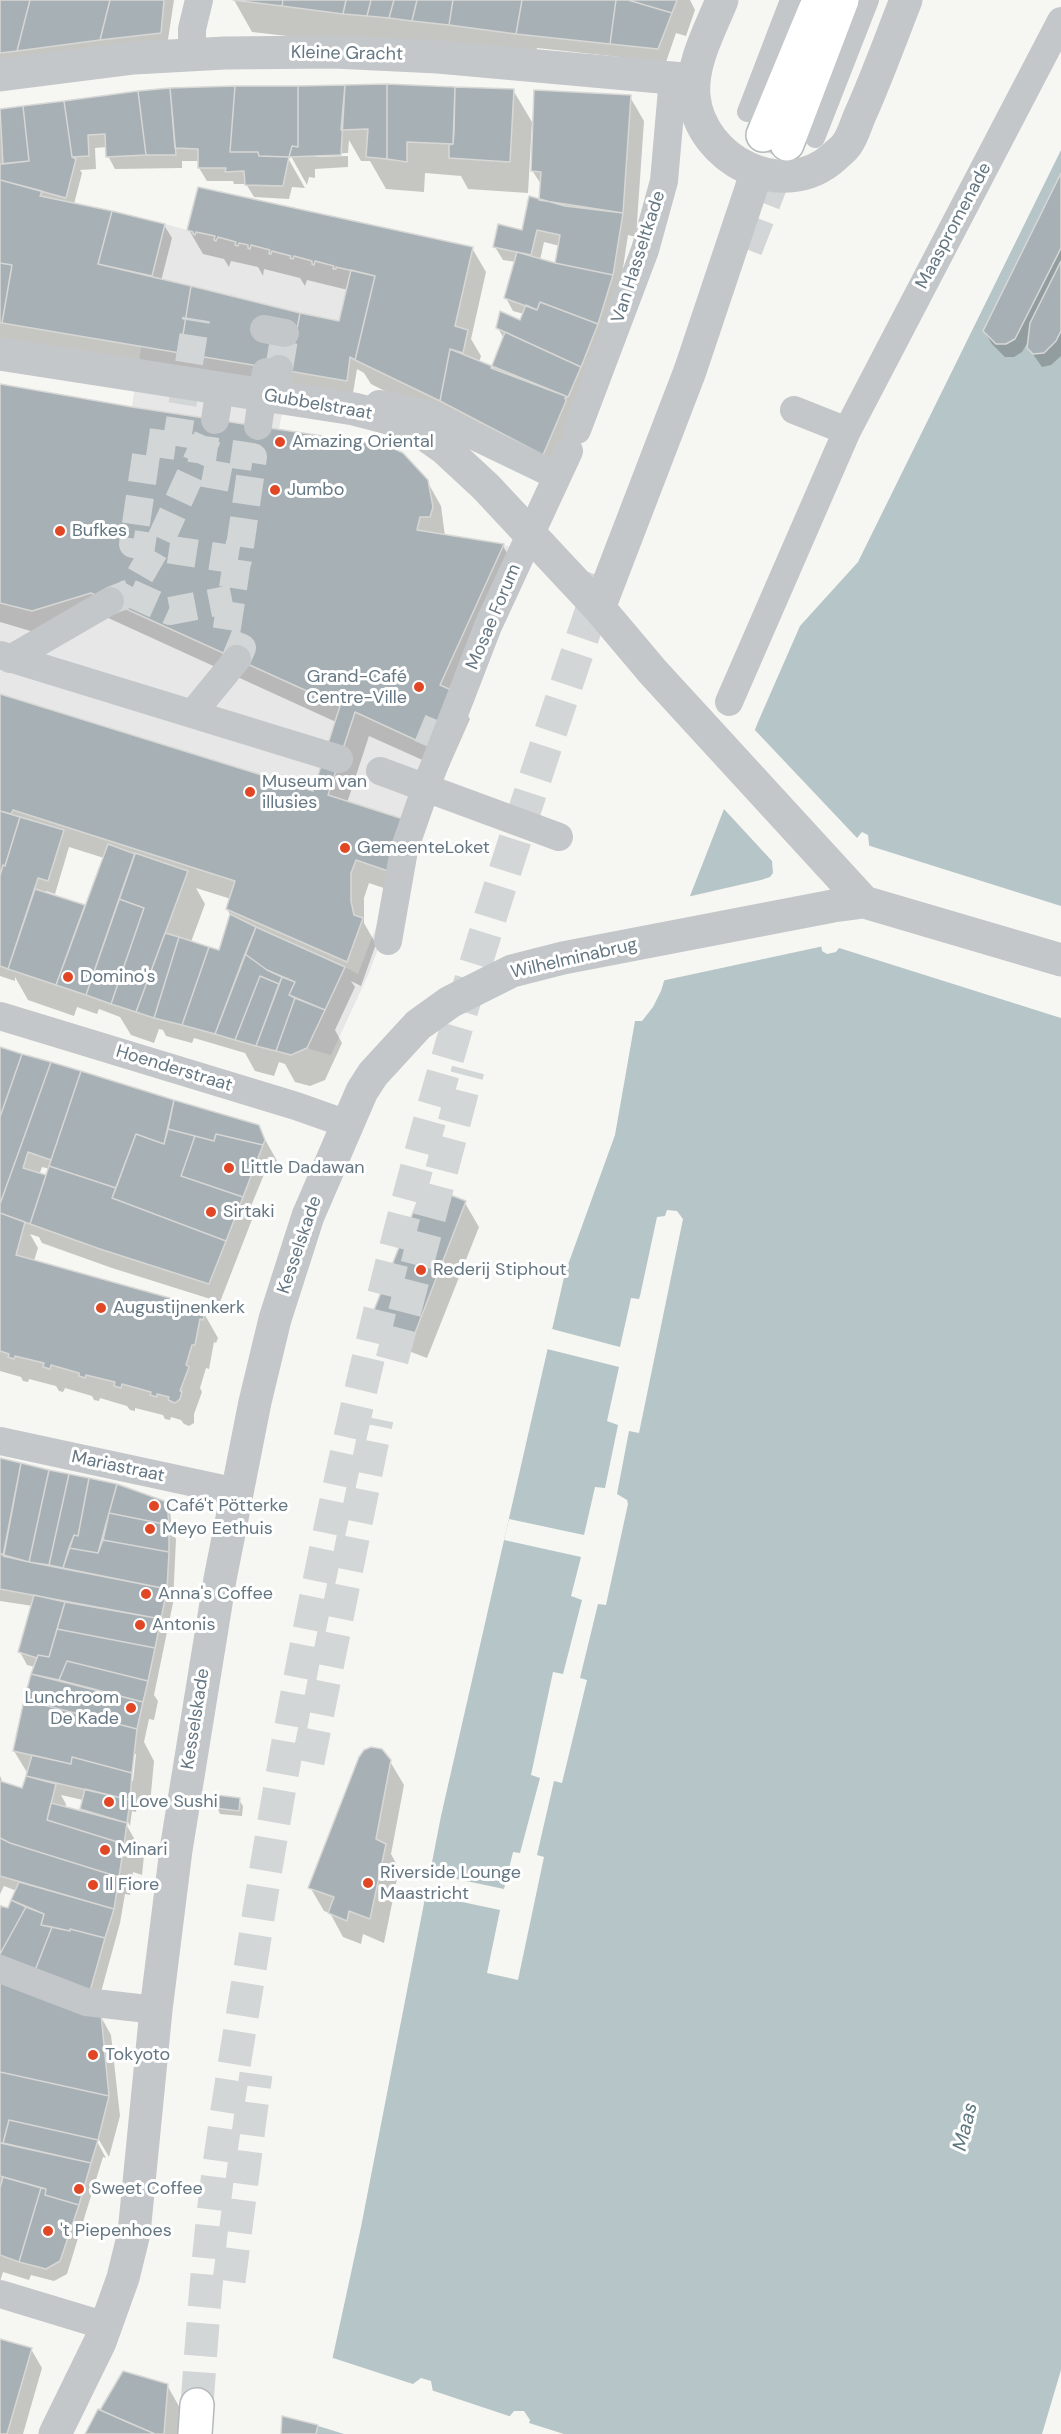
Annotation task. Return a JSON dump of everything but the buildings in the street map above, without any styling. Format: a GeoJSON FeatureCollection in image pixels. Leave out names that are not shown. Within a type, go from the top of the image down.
{"type":"FeatureCollection","features":[{"type":"Feature","properties":{"kind":"main road"},"geometry":{"type":"LineString","coordinates":[[778,133],[819,0]]}},
{"type":"Feature","properties":{"kind":"main road"},"geometry":{"type":"LineString","coordinates":[[778,133],[842,0]]}},
{"type":"Feature","properties":{"kind":"street"},"geometry":{"type":"LineString","coordinates":[[192,55],[192,28],[199,0]]}},
{"type":"Feature","properties":{"kind":"street","name":"Van Hasseltkade"},"geometry":{"type":"LineString","coordinates":[[573,440],[645,250],[664,181],[684,79],[700,56],[722,0]]}},
{"type":"Feature","properties":{"kind":"street","name":"Van Hasseltkade"},"geometry":{"type":"LineString","coordinates":[[684,79],[694,97],[704,130],[737,163],[756,174],[780,177],[800,176],[825,164],[847,144],[906,0]]}},
{"type":"Feature","properties":{"kind":"street","name":"Maaspromenade"},"geometry":{"type":"LineString","coordinates":[[729,702],[847,431],[1061,21]]}},
{"type":"Feature","properties":{"kind":"street","name":"Kleine Gracht"},"geometry":{"type":"LineString","coordinates":[[0,75],[122,60],[192,55],[373,53],[684,79]]}},
{"type":"Feature","properties":{"kind":"street"},"geometry":{"type":"LineString","coordinates":[[756,174],[690,371],[599,608],[653,672],[864,902]]}},
{"type":"Feature","properties":{"kind":"street","name":"Gubbelstraat"},"geometry":{"type":"LineString","coordinates":[[0,354],[218,404],[266,393],[379,415],[420,430],[444,448],[486,488],[599,608]]}},
{"type":"Feature","properties":{"kind":"street"},"geometry":{"type":"LineString","coordinates":[[266,393],[430,415],[557,476]]}},
{"type":"Feature","properties":{"kind":"street"},"geometry":{"type":"LineString","coordinates":[[794,410],[847,431]]}},
{"type":"Feature","properties":{"kind":"street","name":"Mosae Forum"},"geometry":{"type":"LineString","coordinates":[[387,941],[404,850],[442,738],[488,626],[573,440]]}},
{"type":"Feature","properties":{"kind":"street"},"geometry":{"type":"LineString","coordinates":[[5,657],[110,602]]}},
{"type":"Feature","properties":{"kind":"street"},"geometry":{"type":"LineString","coordinates":[[5,657],[339,759]]}},
{"type":"Feature","properties":{"kind":"street"},"geometry":{"type":"LineString","coordinates":[[192,714],[237,659]]}},
{"type":"Feature","properties":{"kind":"street"},"geometry":{"type":"LineString","coordinates":[[380,771],[559,837]]}},
{"type":"Feature","properties":{"kind":"street","name":"Wilhelminabrug"},"geometry":{"type":"LineString","coordinates":[[347,1124],[373,1074],[418,1025],[450,1002],[487,983],[512,972],[563,958],[864,902],[1061,960]]}},
{"type":"Feature","properties":{"kind":"street","name":"Hoenderstraat"},"geometry":{"type":"LineString","coordinates":[[0,1016],[296,1106],[347,1124]]}},
{"type":"Feature","properties":{"kind":"street","name":"Kesselskade"},"geometry":{"type":"LineString","coordinates":[[55,2434],[106,2326],[123,2278],[134,2233],[156,2010],[176,1850],[192,1744],[237,1492],[255,1402],[278,1311],[308,1216],[347,1124]]}},
{"type":"Feature","properties":{"kind":"street","name":"Mariastraat"},"geometry":{"type":"LineString","coordinates":[[0,1442],[237,1492]]}},
{"type":"Feature","properties":{"kind":"street"},"geometry":{"type":"LineString","coordinates":[[0,1970],[86,2002],[156,2010]]}},
{"type":"Feature","properties":{"kind":"street"},"geometry":{"type":"LineString","coordinates":[[0,2294],[106,2326]]}},
{"type":"Feature","properties":{"kind":"lane"},"geometry":{"type":"LineString","coordinates":[[778,133],[790,0]]}},
{"type":"Feature","properties":{"kind":"lane"},"geometry":{"type":"LineString","coordinates":[[778,133],[869,0]]}},
{"type":"Feature","properties":{"kind":"shaded area"},"geometry":{"type":"Polygon","coordinates":[[[198,187],[361,222],[339,321],[300,313],[279,429],[388,446],[403,453],[428,480],[432,497],[433,507],[430,517],[420,517],[418,530],[530,550],[368,975],[331,1055],[307,1048],[345,967],[358,974],[414,828],[0,694],[0,603],[32,611],[91,593],[132,407],[152,276],[165,224],[187,230],[198,187]]]}},
{"type":"Feature","properties":{"kind":"water","name":"Maas"},"geometry":{"type":"Polygon","coordinates":[[[1061,150],[1061,2370],[1042,2434],[526,2434],[530,2420],[524,2411],[514,2411],[509,2417],[433,2392],[431,2381],[421,2378],[413,2384],[394,2434],[316,2434],[361,2227],[441,1816],[565,1273],[615,1135],[635,1021],[642,1021],[653,1007],[661,991],[690,896],[758,722],[800,626],[858,562],[1061,150]],[[862,832],[848,849],[821,944],[822,951],[827,954],[836,952],[845,940],[871,862],[868,835],[862,832]]]}},
{"type":"Feature","properties":{"kind":"pier"},"geometry":{"type":"Polygon","coordinates":[[[753,728],[858,839],[850,850],[825,934],[824,946],[661,981],[687,897],[761,880],[770,877],[773,873],[772,861],[723,808],[753,728]]]}},
{"type":"Feature","properties":{"kind":"pier"},"geometry":{"type":"Polygon","coordinates":[[[867,845],[1061,906],[1061,1018],[836,947],[843,938],[868,861],[867,845]]]}},
{"type":"Feature","properties":{"kind":"pier"},"geometry":{"type":"Polygon","coordinates":[[[667,1210],[677,1211],[683,1219],[639,1433],[629,1431],[617,1494],[627,1500],[628,1504],[606,1605],[598,1604],[580,1678],[587,1680],[562,1783],[554,1781],[537,1855],[544,1857],[518,1980],[487,1973],[500,1910],[424,1894],[428,1873],[504,1889],[513,1852],[520,1853],[540,1778],[531,1775],[553,1672],[563,1674],[582,1600],[571,1596],[581,1557],[504,1540],[509,1519],[584,1535],[595,1487],[605,1488],[618,1425],[607,1421],[619,1367],[547,1349],[552,1329],[620,1347],[631,1298],[639,1299],[640,1296],[657,1217],[665,1216],[667,1210]]]}},
{"type":"Feature","properties":{"kind":"pier"},"geometry":{"type":"Polygon","coordinates":[[[330,2357],[416,2385],[397,2434],[344,2434],[315,2425],[330,2357]]]}},
{"type":"Feature","properties":{"kind":"pier"},"geometry":{"type":"Polygon","coordinates":[[[431,2390],[512,2417],[505,2434],[416,2434],[431,2390]]]}},
{"type":"Feature","properties":{"kind":"pier"},"geometry":{"type":"Polygon","coordinates":[[[526,2422],[564,2434],[523,2434],[526,2422]]]}},
{"type":"Feature","properties":{"kind":"tunnel"},"geometry":{"type":"LineString","coordinates":[[746,249],[785,149]]}},
{"type":"Feature","properties":{"kind":"tunnel"},"geometry":{"type":"LineString","coordinates":[[176,446],[196,319]]}},
{"type":"Feature","properties":{"kind":"tunnel"},"geometry":{"type":"LineString","coordinates":[[279,369],[285,333]]}},
{"type":"Feature","properties":{"kind":"tunnel"},"geometry":{"type":"LineString","coordinates":[[110,601],[130,593],[161,539],[209,434]]}},
{"type":"Feature","properties":{"kind":"tunnel"},"geometry":{"type":"LineString","coordinates":[[148,442],[253,457],[238,560],[133,544],[148,442]]}},
{"type":"Feature","properties":{"kind":"tunnel"},"geometry":{"type":"LineString","coordinates":[[214,489],[221,452]]}},
{"type":"Feature","properties":{"kind":"tunnel"},"geometry":{"type":"LineString","coordinates":[[237,659],[242,648],[225,641],[240,542]]}},
{"type":"Feature","properties":{"kind":"tunnel"},"geometry":{"type":"LineString","coordinates":[[197,2405],[213,2214],[230,2093],[289,1734],[345,1461],[388,1279],[454,1034],[526,805],[603,577]]}},
{"type":"Feature","properties":{"kind":"tunnel"},"geometry":{"type":"LineString","coordinates":[[130,593],[170,611],[232,599]]}},
{"type":"Feature","properties":{"kind":"tunnel"},"geometry":{"type":"LineString","coordinates":[[420,728],[439,736]]}},
{"type":"Feature","properties":{"kind":"tunnel"},"geometry":{"type":"LineString","coordinates":[[392,1360],[468,1070]]}},
{"type":"Feature","properties":{"kind":"tunnel"},"geometry":{"type":"LineString","coordinates":[[308,1762],[377,1419]]}},
{"type":"Feature","properties":{"kind":"tunnel"},"geometry":{"type":"LineString","coordinates":[[229,2281],[256,2074]]}},
{"type":"Feature","properties":{"kind":"place","name":"Amazing Oriental"},"geometry":{"type":"Point","coordinates":[280,442]}},
{"type":"Feature","properties":{"kind":"place","name":"Jumbo"},"geometry":{"type":"Point","coordinates":[275,490]}},
{"type":"Feature","properties":{"kind":"place","name":"Bufkes"},"geometry":{"type":"Point","coordinates":[60,531]}},
{"type":"Feature","properties":{"kind":"place","name":"Grand-Café Centre-Ville"},"geometry":{"type":"Point","coordinates":[419,687]}},
{"type":"Feature","properties":{"kind":"place","name":"Museum van illusies"},"geometry":{"type":"Point","coordinates":[250,792]}},
{"type":"Feature","properties":{"kind":"place","name":"GemeenteLoket"},"geometry":{"type":"Point","coordinates":[345,848]}},
{"type":"Feature","properties":{"kind":"place","name":"Domino's"},"geometry":{"type":"Point","coordinates":[68,977]}},
{"type":"Feature","properties":{"kind":"place","name":"Little Dadawan"},"geometry":{"type":"Point","coordinates":[229,1168]}},
{"type":"Feature","properties":{"kind":"place","name":"Sirtaki"},"geometry":{"type":"Point","coordinates":[211,1212]}},
{"type":"Feature","properties":{"kind":"place","name":"Rederij Stiphout"},"geometry":{"type":"Point","coordinates":[421,1270]}},
{"type":"Feature","properties":{"kind":"place","name":"Augustijnenkerk"},"geometry":{"type":"Point","coordinates":[101,1308]}},
{"type":"Feature","properties":{"kind":"place","name":"Café't Pötterke"},"geometry":{"type":"Point","coordinates":[154,1506]}},
{"type":"Feature","properties":{"kind":"place","name":"Meyo Eethuis"},"geometry":{"type":"Point","coordinates":[150,1529]}},
{"type":"Feature","properties":{"kind":"place","name":"Anna's Coffee"},"geometry":{"type":"Point","coordinates":[146,1594]}},
{"type":"Feature","properties":{"kind":"place","name":"Antonis"},"geometry":{"type":"Point","coordinates":[140,1625]}},
{"type":"Feature","properties":{"kind":"place","name":"Lunchroom De Kade"},"geometry":{"type":"Point","coordinates":[131,1708]}},
{"type":"Feature","properties":{"kind":"place","name":"I Love Sushi"},"geometry":{"type":"Point","coordinates":[109,1802]}},
{"type":"Feature","properties":{"kind":"place","name":"Minari"},"geometry":{"type":"Point","coordinates":[105,1850]}},
{"type":"Feature","properties":{"kind":"place","name":"Riverside Lounge Maastricht"},"geometry":{"type":"Point","coordinates":[368,1883]}},
{"type":"Feature","properties":{"kind":"place","name":"Il Fiore"},"geometry":{"type":"Point","coordinates":[93,1885]}},
{"type":"Feature","properties":{"kind":"place","name":"Tokyoto"},"geometry":{"type":"Point","coordinates":[93,2055]}},
{"type":"Feature","properties":{"kind":"place","name":"Sweet Coffee"},"geometry":{"type":"Point","coordinates":[79,2189]}},
{"type":"Feature","properties":{"kind":"place","name":"'t Piepenhoes"},"geometry":{"type":"Point","coordinates":[48,2231]}}]}
